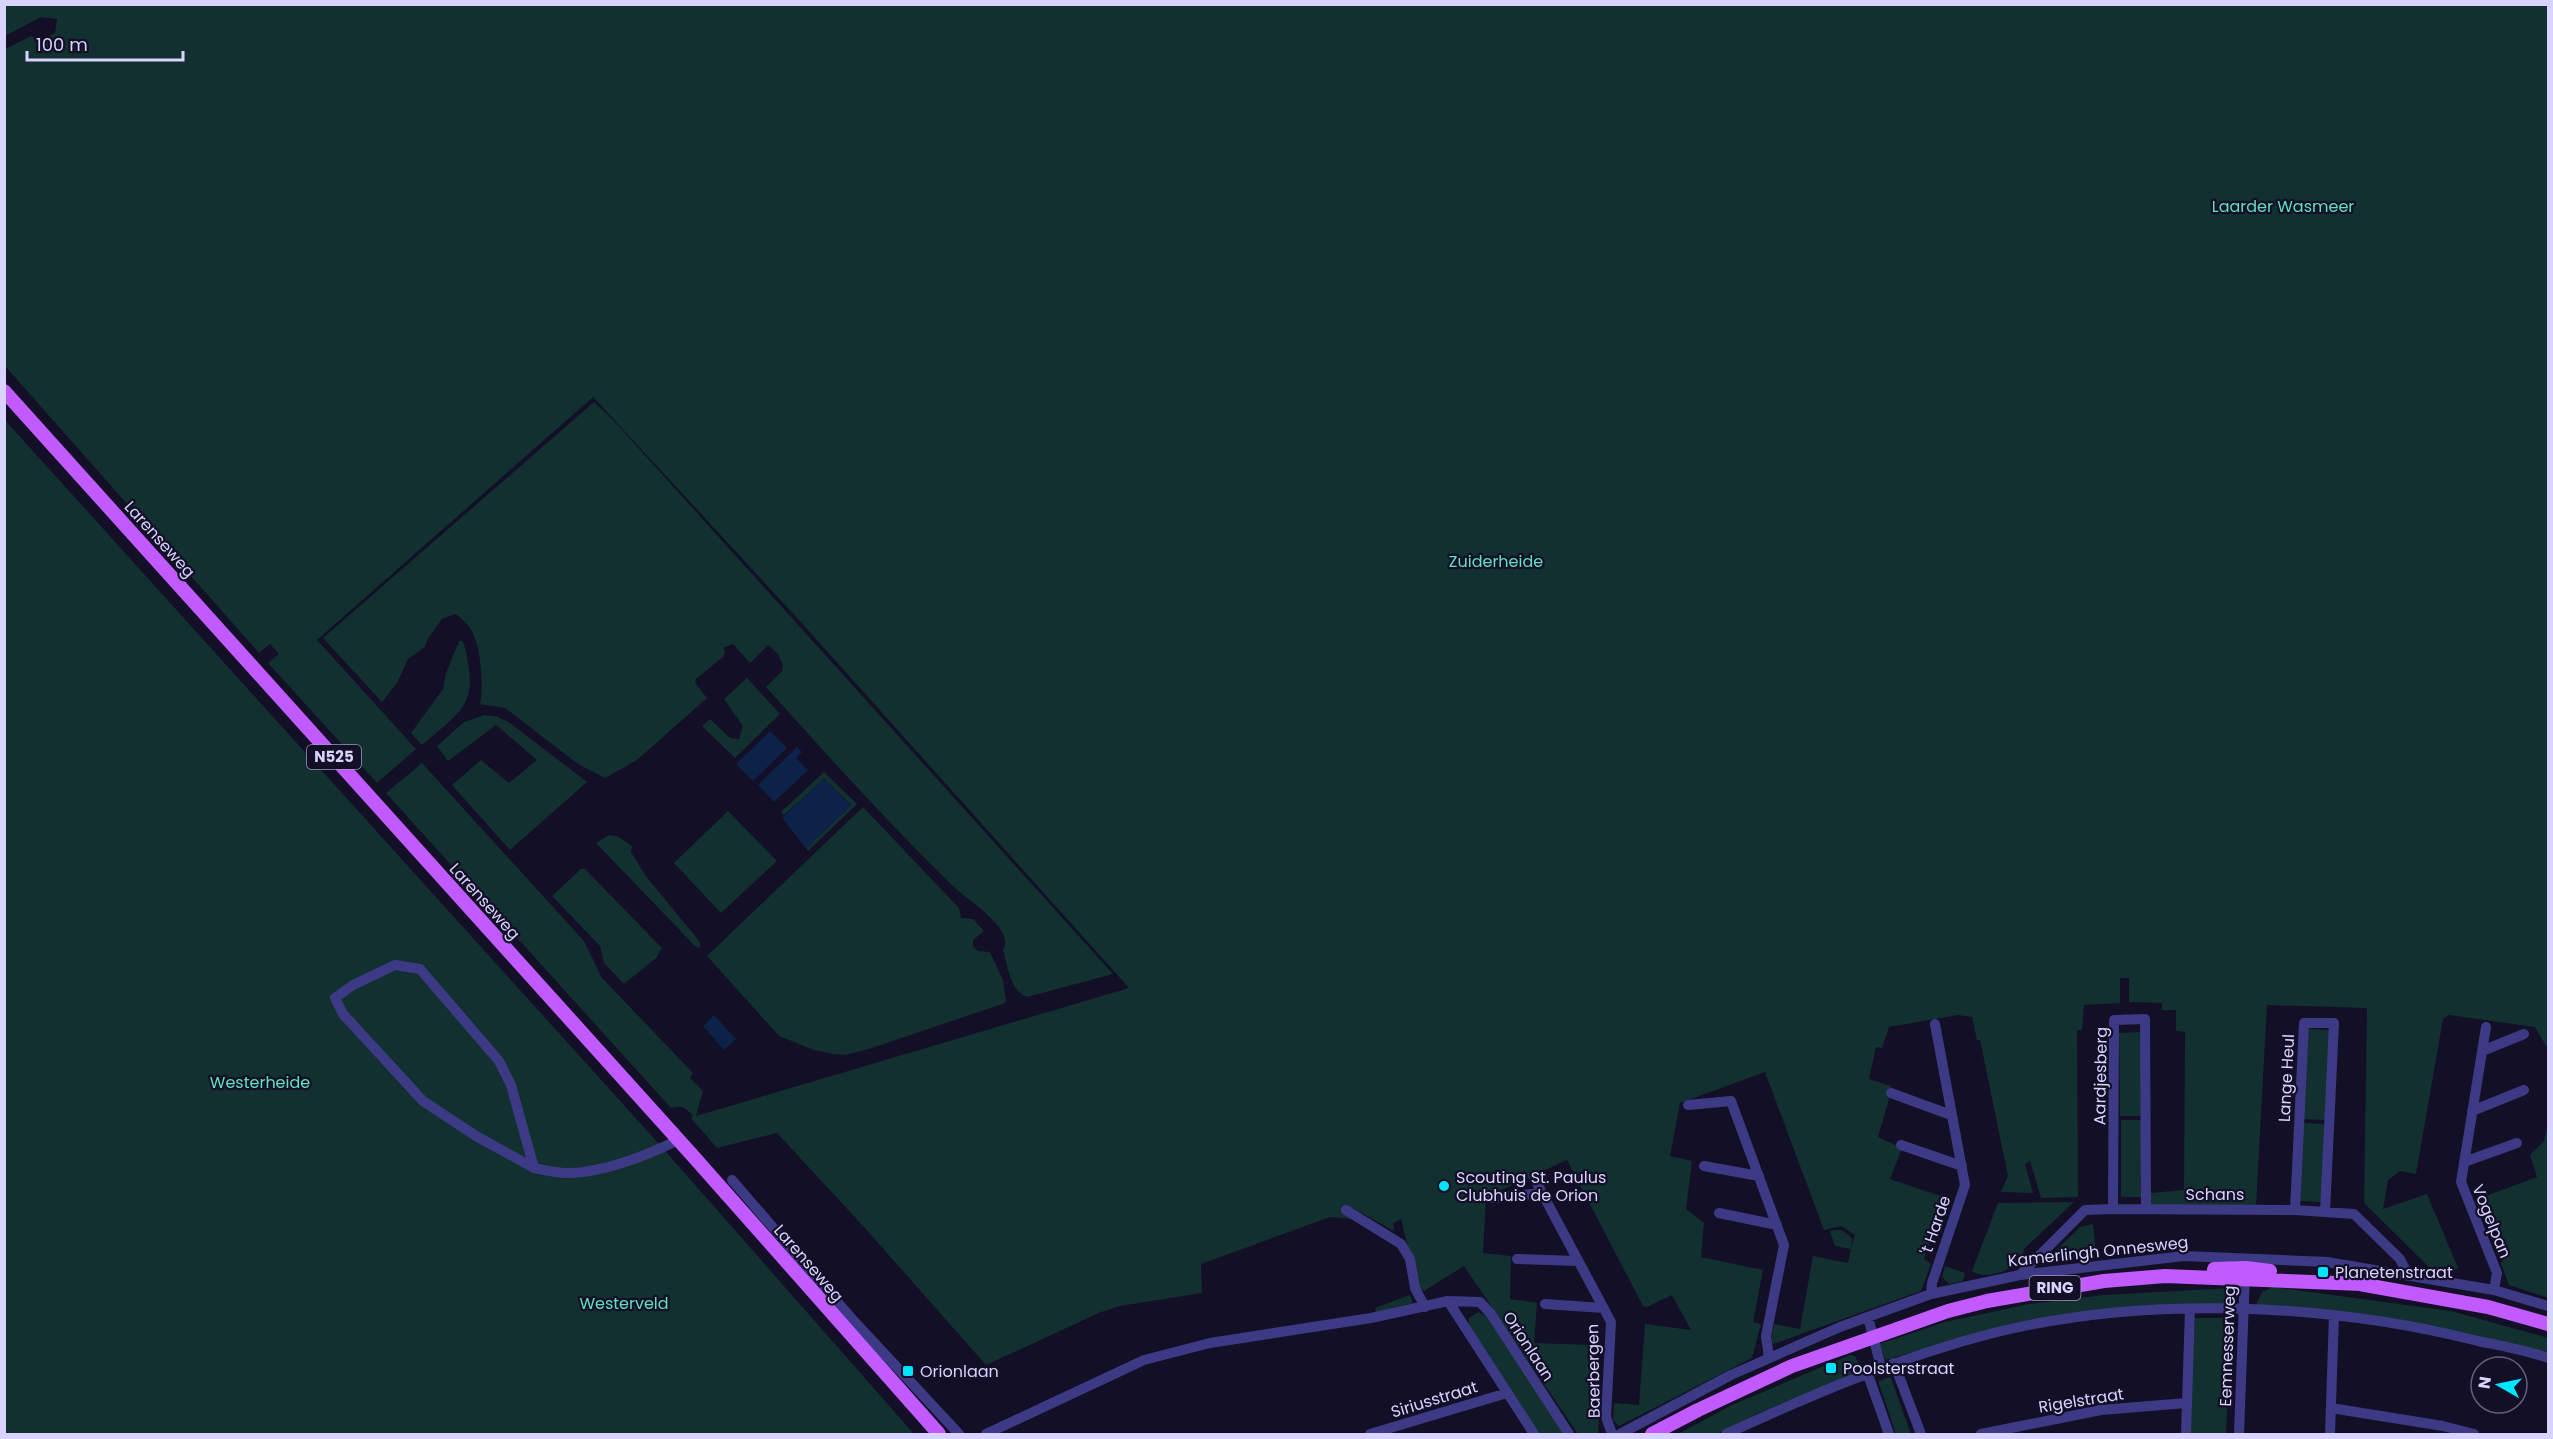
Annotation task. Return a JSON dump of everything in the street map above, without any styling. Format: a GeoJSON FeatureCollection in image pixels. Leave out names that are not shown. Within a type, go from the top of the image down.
{"type":"FeatureCollection","features":[{"type":"Feature","properties":{"kind":"main road","name":"Larenseweg"},"geometry":{"type":"LineString","coordinates":[[4,391],[693,1156],[939,1434]]}},
{"type":"Feature","properties":{"kind":"main road","name":"Kamerlingh Onnesweg"},"geometry":{"type":"LineString","coordinates":[[1652,1434],[1792,1366],[1833,1343],[1871,1327],[1925,1313],[1948,1311],[2042,1290],[2104,1281],[2245,1268],[2362,1284],[2487,1307],[2548,1324]]}},
{"type":"Feature","properties":{"kind":"street"},"geometry":{"type":"LineString","coordinates":[[534,1168],[511,1084],[499,1062],[420,969],[395,965],[353,985],[335,998],[343,1014],[423,1101],[476,1136],[534,1168],[566,1173],[585,1171],[658,1150],[678,1140]]}},
{"type":"Feature","properties":{"kind":"street","name":"Aardjesberg"},"geometry":{"type":"LineString","coordinates":[[2113,1209],[2114,1020],[2145,1018],[2146,1209]]}},
{"type":"Feature","properties":{"kind":"street","name":"Lange Heul"},"geometry":{"type":"LineString","coordinates":[[2295,1210],[2304,1023],[2334,1023],[2325,1212]]}},
{"type":"Feature","properties":{"kind":"street","name":"'t Harde"},"geometry":{"type":"LineString","coordinates":[[1931,1294],[1935,1272],[1965,1185],[1935,1024]]}},
{"type":"Feature","properties":{"kind":"street","name":"Vogelpan"},"geometry":{"type":"LineString","coordinates":[[2486,1027],[2461,1182],[2497,1273],[2494,1290]]}},
{"type":"Feature","properties":{"kind":"street"},"geometry":{"type":"LineString","coordinates":[[2482,1051],[2524,1034]]}},
{"type":"Feature","properties":{"kind":"street"},"geometry":{"type":"LineString","coordinates":[[2472,1111],[2524,1090]]}},
{"type":"Feature","properties":{"kind":"street"},"geometry":{"type":"LineString","coordinates":[[1892,1093],[1951,1115]]}},
{"type":"Feature","properties":{"kind":"street"},"geometry":{"type":"LineString","coordinates":[[1688,1105],[1731,1101],[1784,1245],[1766,1336],[1769,1358]]}},
{"type":"Feature","properties":{"kind":"street"},"geometry":{"type":"LineString","coordinates":[[2464,1162],[2517,1143]]}},
{"type":"Feature","properties":{"kind":"street"},"geometry":{"type":"LineString","coordinates":[[1901,1145],[1962,1166]]}},
{"type":"Feature","properties":{"kind":"street"},"geometry":{"type":"LineString","coordinates":[[1704,1166],[1759,1176]]}},
{"type":"Feature","properties":{"kind":"street","name":"Baerbergen"},"geometry":{"type":"LineString","coordinates":[[1534,1177],[1611,1322],[1606,1417],[1612,1434]]}},
{"type":"Feature","properties":{"kind":"street","name":"Larenseweg"},"geometry":{"type":"LineString","coordinates":[[732,1180],[853,1320],[959,1434]]}},
{"type":"Feature","properties":{"kind":"street"},"geometry":{"type":"LineString","coordinates":[[1492,1198],[1542,1193]]}},
{"type":"Feature","properties":{"kind":"street","name":"Schans"},"geometry":{"type":"LineString","coordinates":[[2020,1275],[2085,1210],[2113,1209],[2295,1210],[2354,1214],[2400,1259],[2408,1275]]}},
{"type":"Feature","properties":{"kind":"street"},"geometry":{"type":"LineString","coordinates":[[1346,1210],[1401,1244],[1410,1259],[1415,1288],[1425,1307]]}},
{"type":"Feature","properties":{"kind":"street"},"geometry":{"type":"LineString","coordinates":[[1719,1213],[1777,1225]]}},
{"type":"Feature","properties":{"kind":"street","name":"Kamerlingh Onnesweg"},"geometry":{"type":"LineString","coordinates":[[1620,1434],[1695,1393],[1769,1358],[1871,1327],[1931,1294],[2020,1275],[2184,1256],[2245,1268],[2327,1262],[2494,1290],[2548,1306]]}},
{"type":"Feature","properties":{"kind":"street"},"geometry":{"type":"LineString","coordinates":[[1517,1259],[1578,1261]]}},
{"type":"Feature","properties":{"kind":"street","name":"Eemnesserweg"},"geometry":{"type":"LineString","coordinates":[[2239,1434],[2245,1268]]}},
{"type":"Feature","properties":{"kind":"street"},"geometry":{"type":"LineString","coordinates":[[1448,1301],[1534,1434]]}},
{"type":"Feature","properties":{"kind":"street","name":"Orionlaan"},"geometry":{"type":"LineString","coordinates":[[986,1434],[1144,1360],[1210,1343],[1371,1318],[1448,1301],[1480,1302],[1491,1314],[1569,1434]]}},
{"type":"Feature","properties":{"kind":"street","name":"Baerbergen"},"geometry":{"type":"LineString","coordinates":[[1545,1304],[1603,1308]]}},
{"type":"Feature","properties":{"kind":"street"},"geometry":{"type":"LineString","coordinates":[[2186,1434],[2190,1309]]}},
{"type":"Feature","properties":{"kind":"street"},"geometry":{"type":"LineString","coordinates":[[1726,1434],[1881,1367],[2005,1331],[2083,1317],[2190,1309],[2243,1309],[2334,1315],[2447,1333],[2548,1358]]}},
{"type":"Feature","properties":{"kind":"street"},"geometry":{"type":"LineString","coordinates":[[2330,1434],[2334,1315]]}},
{"type":"Feature","properties":{"kind":"street"},"geometry":{"type":"LineString","coordinates":[[1871,1327],[1881,1367]]}},
{"type":"Feature","properties":{"kind":"street"},"geometry":{"type":"LineString","coordinates":[[1894,1363],[1921,1434]]}},
{"type":"Feature","properties":{"kind":"street"},"geometry":{"type":"LineString","coordinates":[[1867,1372],[1889,1434]]}},
{"type":"Feature","properties":{"kind":"street","name":"Siriusstraat"},"geometry":{"type":"LineString","coordinates":[[1370,1434],[1507,1393]]}},
{"type":"Feature","properties":{"kind":"street","name":"Rigelstraat"},"geometry":{"type":"LineString","coordinates":[[1980,1434],[2101,1410],[2186,1404]]}},
{"type":"Feature","properties":{"kind":"street"},"geometry":{"type":"LineString","coordinates":[[2331,1408],[2443,1426],[2474,1434]]}},
{"type":"Feature","properties":{"kind":"green space","name":"Zuiderheide"},"geometry":{"type":"Polygon","coordinates":[[[5,4],[2548,5],[2548,1045],[2546,1046],[2535,1027],[2449,1015],[2443,1019],[2416,1174],[2400,1171],[2388,1180],[2383,1209],[2427,1194],[2458,1268],[2447,1273],[2433,1271],[2364,1203],[2367,1008],[2267,1005],[2256,1205],[2151,1205],[2150,1193],[2184,1190],[2185,1032],[2176,1031],[2176,1010],[2162,1010],[2162,1003],[2129,1002],[2129,978],[2120,978],[2120,1003],[2084,1005],[2082,1030],[2077,1030],[2078,1197],[2041,1198],[2030,1161],[2025,1164],[2033,1193],[2001,1192],[2008,1176],[1980,1040],[1977,1040],[1972,1017],[1958,1015],[1889,1027],[1882,1048],[1876,1047],[1869,1079],[1891,1086],[1892,1089],[1878,1137],[1902,1148],[1890,1179],[1946,1198],[1931,1228],[1934,1230],[1924,1259],[1931,1264],[1921,1291],[1773,1344],[1771,1340],[1774,1324],[1800,1329],[1813,1256],[1848,1263],[1851,1249],[1835,1246],[1830,1231],[1840,1230],[1847,1234],[1852,1239],[1851,1248],[1855,1235],[1841,1226],[1824,1230],[1765,1072],[1680,1103],[1670,1156],[1692,1161],[1686,1209],[1704,1223],[1701,1257],[1763,1270],[1753,1322],[1761,1324],[1752,1358],[1619,1426],[1613,1420],[1614,1403],[1639,1405],[1645,1324],[1691,1330],[1672,1295],[1647,1307],[1643,1306],[1567,1160],[1486,1197],[1483,1253],[1511,1256],[1510,1299],[1537,1303],[1534,1343],[1591,1345],[1589,1405],[1600,1406],[1598,1434],[1578,1434],[1464,1266],[1424,1291],[1418,1288],[1401,1219],[1393,1223],[1394,1231],[1353,1208],[1343,1212],[1351,1219],[1330,1217],[1201,1264],[1202,1293],[1120,1306],[1101,1312],[986,1365],[777,1133],[717,1148],[691,1118],[693,1116],[688,1111],[681,1107],[671,1108],[386,793],[422,763],[584,941],[602,978],[693,1073],[690,1078],[703,1091],[696,1116],[1129,988],[799,620],[593,397],[317,640],[416,749],[377,783],[268,663],[279,654],[270,644],[259,653],[5,366],[5,49],[31,36],[37,41],[55,33],[57,19],[41,17],[5,36],[5,4]]]}},
{"type":"Feature","properties":{"kind":"green space"},"geometry":{"type":"Polygon","coordinates":[[[594,402],[615,422],[1113,974],[1027,997],[1021,994],[1010,978],[1003,950],[1005,942],[1003,933],[997,924],[954,887],[905,838],[766,687],[782,671],[783,665],[778,654],[768,645],[750,663],[733,644],[723,648],[724,656],[696,679],[695,683],[707,698],[637,760],[605,778],[578,764],[505,708],[480,704],[481,676],[477,644],[470,628],[456,614],[442,619],[427,640],[425,647],[408,659],[397,683],[382,702],[323,638],[594,402]]]}},
{"type":"Feature","properties":{"kind":"green space","name":"Westerheide"},"geometry":{"type":"Polygon","coordinates":[[[4,419],[660,1145],[914,1434],[5,1434],[4,419]]]}},
{"type":"Feature","properties":{"kind":"green space"},"geometry":{"type":"Polygon","coordinates":[[[459,641],[464,644],[468,664],[469,693],[458,713],[422,745],[411,733],[443,689],[446,673],[459,641]]]}},
{"type":"Feature","properties":{"kind":"green space"},"geometry":{"type":"Polygon","coordinates":[[[747,678],[780,714],[735,758],[702,726],[710,719],[730,738],[739,739],[743,726],[724,699],[747,678]]]}},
{"type":"Feature","properties":{"kind":"green space"},"geometry":{"type":"Polygon","coordinates":[[[484,715],[498,717],[510,723],[587,782],[510,850],[452,785],[481,760],[509,783],[537,760],[496,725],[448,761],[437,746],[464,722],[484,715]]]}},
{"type":"Feature","properties":{"kind":"green space"},"geometry":{"type":"Polygon","coordinates":[[[824,772],[857,804],[808,851],[806,848],[851,805],[824,779],[784,815],[781,812],[824,772]]]}},
{"type":"Feature","properties":{"kind":"green space"},"geometry":{"type":"Polygon","coordinates":[[[863,807],[959,908],[961,918],[973,919],[984,931],[973,940],[973,946],[978,951],[990,952],[1003,980],[1006,1001],[872,1048],[846,1055],[832,1054],[814,1050],[779,1036],[707,956],[863,807]]]}},
{"type":"Feature","properties":{"kind":"green space"},"geometry":{"type":"Polygon","coordinates":[[[728,811],[777,861],[721,913],[674,863],[728,811]]]}},
{"type":"Feature","properties":{"kind":"green space"},"geometry":{"type":"Polygon","coordinates":[[[609,835],[617,836],[632,846],[631,852],[645,875],[700,942],[700,948],[695,946],[596,843],[609,835]]]}},
{"type":"Feature","properties":{"kind":"green space"},"geometry":{"type":"Polygon","coordinates":[[[581,869],[585,869],[662,948],[656,958],[624,984],[604,963],[600,946],[552,896],[581,869]]]}},
{"type":"Feature","properties":{"kind":"green space"},"geometry":{"type":"Polygon","coordinates":[[[2308,1029],[2331,1030],[2326,1120],[2303,1119],[2308,1029]]]}},
{"type":"Feature","properties":{"kind":"green space"},"geometry":{"type":"Polygon","coordinates":[[[2142,1032],[2143,1116],[2120,1116],[2119,1033],[2142,1032]]]}},
{"type":"Feature","properties":{"kind":"green space"},"geometry":{"type":"Polygon","coordinates":[[[2121,1120],[2143,1120],[2144,1197],[2121,1197],[2121,1120]]]}},
{"type":"Feature","properties":{"kind":"green space"},"geometry":{"type":"Polygon","coordinates":[[[2303,1123],[2326,1124],[2322,1202],[2300,1201],[2303,1123]]]}},
{"type":"Feature","properties":{"kind":"green space"},"geometry":{"type":"Polygon","coordinates":[[[2548,1124],[2548,1298],[2509,1285],[2501,1264],[2506,1252],[2483,1197],[2537,1177],[2530,1155],[2544,1141],[2548,1124]]]}},
{"type":"Feature","properties":{"kind":"green space"},"geometry":{"type":"Polygon","coordinates":[[[2074,1202],[2024,1249],[2018,1262],[2011,1267],[1986,1275],[1972,1271],[1998,1203],[2074,1202]]]}},
{"type":"Feature","properties":{"kind":"green space"},"geometry":{"type":"Polygon","coordinates":[[[2093,1224],[2096,1255],[2051,1262],[2049,1257],[2080,1227],[2093,1224]]]}},
{"type":"Feature","properties":{"kind":"green space"},"geometry":{"type":"Polygon","coordinates":[[[1945,1266],[1965,1273],[1963,1281],[1949,1284],[1942,1277],[1945,1266]]]}},
{"type":"Feature","properties":{"kind":"green space"},"geometry":{"type":"Polygon","coordinates":[[[2273,1287],[2451,1311],[2548,1338],[2548,1353],[2256,1305],[2262,1292],[2273,1287]]]}},
{"type":"Feature","properties":{"kind":"green space"},"geometry":{"type":"Polygon","coordinates":[[[2231,1288],[2231,1304],[2015,1323],[1885,1360],[1880,1344],[1945,1322],[2029,1304],[2104,1295],[2231,1288]]]}},
{"type":"Feature","properties":{"kind":"green space"},"geometry":{"type":"Polygon","coordinates":[[[1410,1295],[1413,1303],[1376,1313],[1375,1308],[1410,1295]]]}},
{"type":"Feature","properties":{"kind":"green space"},"geometry":{"type":"Polygon","coordinates":[[[1478,1312],[1487,1316],[1565,1434],[1539,1434],[1469,1328],[1469,1318],[1478,1312]]]}},
{"type":"Feature","properties":{"kind":"green space"},"geometry":{"type":"Polygon","coordinates":[[[2195,1318],[2231,1318],[2226,1434],[2188,1434],[2195,1318]]]}},
{"type":"Feature","properties":{"kind":"green space"},"geometry":{"type":"Polygon","coordinates":[[[1850,1355],[1855,1356],[1862,1370],[1759,1413],[1716,1434],[1678,1434],[1732,1405],[1850,1355]]]}},
{"type":"Feature","properties":{"kind":"green space"},"geometry":{"type":"Polygon","coordinates":[[[1889,1377],[1911,1434],[1896,1434],[1879,1384],[1879,1381],[1889,1377]]]}},
{"type":"Feature","properties":{"kind":"water"},"geometry":{"type":"Polygon","coordinates":[[[770,731],[787,748],[753,781],[736,764],[770,731]]]}},
{"type":"Feature","properties":{"kind":"water"},"geometry":{"type":"Polygon","coordinates":[[[797,747],[802,752],[796,758],[808,770],[774,802],[758,785],[797,747]]]}},
{"type":"Feature","properties":{"kind":"water"},"geometry":{"type":"Polygon","coordinates":[[[824,779],[851,806],[806,848],[782,818],[824,779]]]}},
{"type":"Feature","properties":{"kind":"water"},"geometry":{"type":"Polygon","coordinates":[[[714,1015],[736,1039],[724,1050],[703,1026],[714,1015]]]}},
{"type":"Feature","properties":{"kind":"place","name":"Scouting St. Paulus Clubhuis de Orion"},"geometry":{"type":"Point","coordinates":[1444,1186]}},
{"type":"Feature","properties":{"kind":"place","name":"Planetenstraat"},"geometry":{"type":"Point","coordinates":[2323,1272]}},
{"type":"Feature","properties":{"kind":"place","name":"Poolsterstraat"},"geometry":{"type":"Point","coordinates":[1831,1368]}},
{"type":"Feature","properties":{"kind":"place","name":"Orionlaan"},"geometry":{"type":"Point","coordinates":[908,1371]}},
{"type":"Feature","properties":{"kind":"park label","name":"Laarder Wasmeer"},"geometry":{"type":"Point","coordinates":[2283,206]}},
{"type":"Feature","properties":{"kind":"park label","name":"Westerveld"},"geometry":{"type":"Point","coordinates":[624,1303]}}]}
